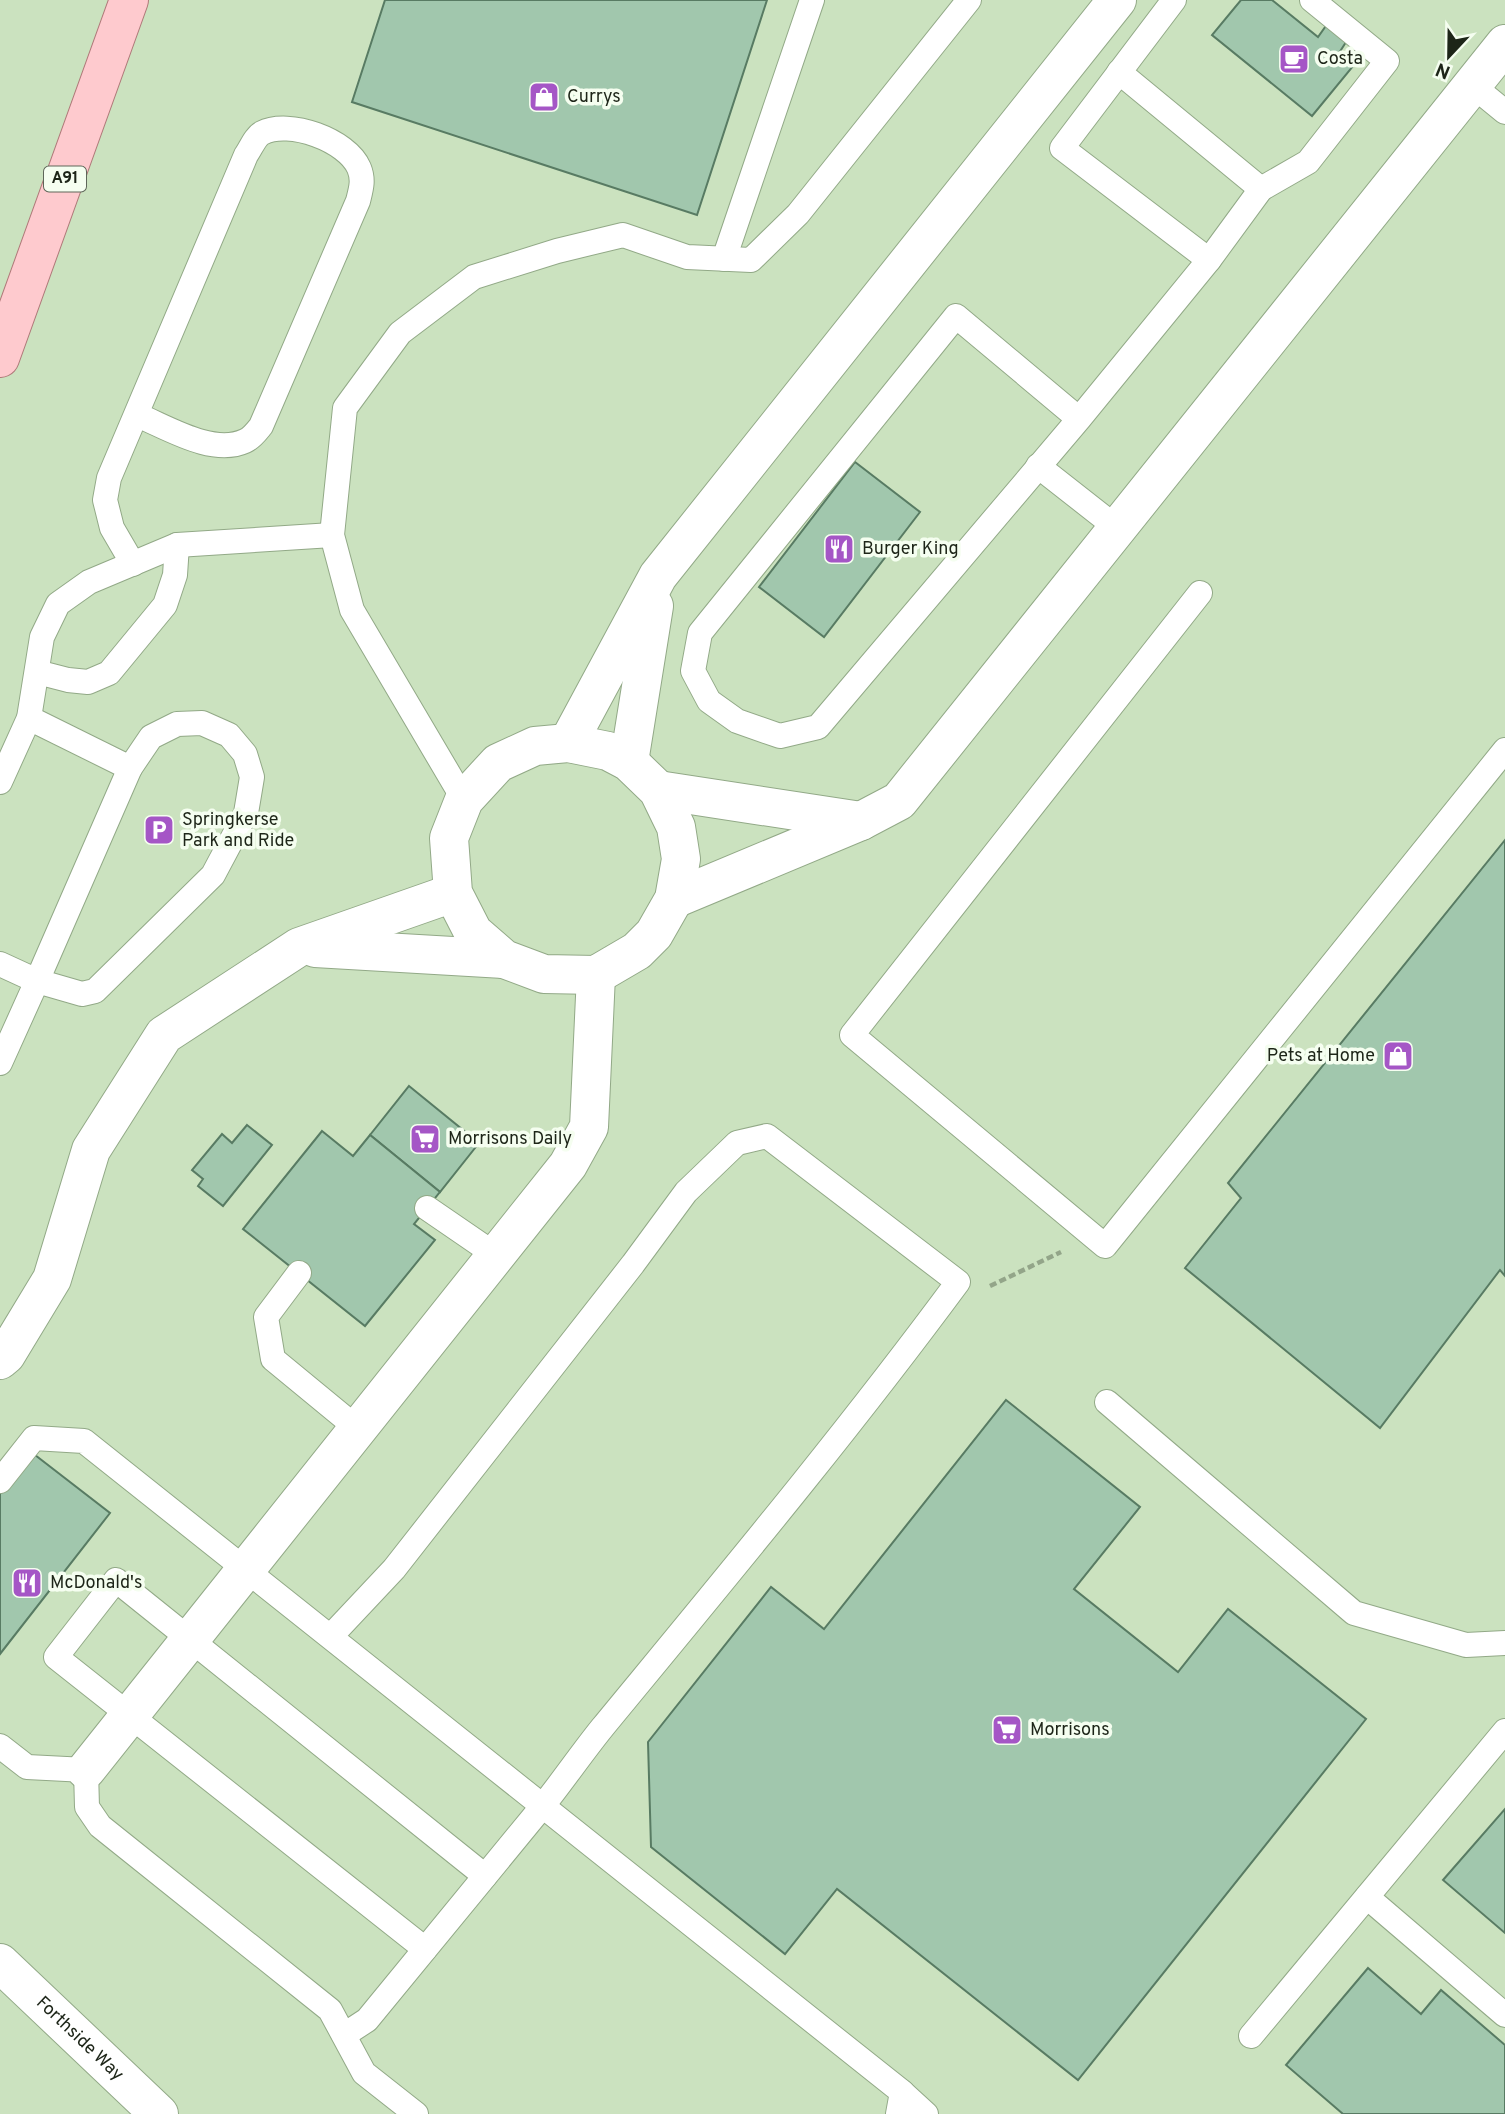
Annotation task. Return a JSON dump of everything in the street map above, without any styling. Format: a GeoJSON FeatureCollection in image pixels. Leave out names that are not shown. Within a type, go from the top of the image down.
{"type":"FeatureCollection","features":[{"type":"Feature","properties":{"kind":"main road","name":"A91"},"geometry":{"type":"LineString","coordinates":[[0,358],[129,0]]}},
{"type":"Feature","properties":{"kind":"street"},"geometry":{"type":"LineString","coordinates":[[568,743],[658,576],[1117,0]]}},
{"type":"Feature","properties":{"kind":"street"},"geometry":{"type":"LineString","coordinates":[[674,899],[860,821],[899,801],[1505,44]]}},
{"type":"Feature","properties":{"kind":"street"},"geometry":{"type":"LineString","coordinates":[[629,762],[658,576]]}},
{"type":"Feature","properties":{"kind":"street"},"geometry":{"type":"LineString","coordinates":[[299,947],[504,959],[544,974],[596,975],[637,951],[654,934],[674,899],[681,859],[676,827],[658,790],[629,762],[608,751],[568,743],[535,746],[498,763],[464,800],[449,838],[453,893],[473,932],[504,959]]}},
{"type":"Feature","properties":{"kind":"street"},"geometry":{"type":"LineString","coordinates":[[658,790],[860,821]]}},
{"type":"Feature","properties":{"kind":"street"},"geometry":{"type":"LineString","coordinates":[[0,1360],[6,1355],[52,1279],[91,1150],[164,1035],[299,947],[453,893]]}},
{"type":"Feature","properties":{"kind":"street"},"geometry":{"type":"LineString","coordinates":[[86,1770],[569,1166],[589,1127],[596,975]]}},
{"type":"Feature","properties":{"kind":"street","name":"Forthside Way"},"geometry":{"type":"LineString","coordinates":[[0,1964],[159,2114]]}},
{"type":"Feature","properties":{"kind":"lane"},"geometry":{"type":"LineString","coordinates":[[724,259],[812,0]]}},
{"type":"Feature","properties":{"kind":"lane"},"geometry":{"type":"LineString","coordinates":[[464,800],[352,610],[332,535],[345,408],[400,333],[474,277],[557,251],[623,235],[687,257],[751,260],[798,214],[970,0]]}},
{"type":"Feature","properties":{"kind":"lane"},"geometry":{"type":"LineString","coordinates":[[1174,0],[1062,148],[1209,260]]}},
{"type":"Feature","properties":{"kind":"lane"},"geometry":{"type":"LineString","coordinates":[[1079,419],[956,316],[700,633],[693,671],[709,701],[737,720],[780,736],[818,727],[1079,419],[1209,260],[1261,189],[1308,162],[1387,61],[1312,0]]}},
{"type":"Feature","properties":{"kind":"lane"},"geometry":{"type":"LineString","coordinates":[[1119,72],[1261,189]]}},
{"type":"Feature","properties":{"kind":"lane"},"geometry":{"type":"LineString","coordinates":[[1472,85],[1505,112]]}},
{"type":"Feature","properties":{"kind":"lane"},"geometry":{"type":"LineString","coordinates":[[133,564],[112,528],[105,500],[109,478],[246,155],[259,135],[280,127],[311,133],[344,150],[358,167],[363,183],[358,201],[261,426],[248,440],[232,445],[218,444],[197,440],[137,415]]}},
{"type":"Feature","properties":{"kind":"lane"},"geometry":{"type":"LineString","coordinates":[[1038,466],[1117,528]]}},
{"type":"Feature","properties":{"kind":"lane"},"geometry":{"type":"LineString","coordinates":[[0,782],[29,718],[42,637],[58,604],[89,582],[177,545],[332,535]]}},
{"type":"Feature","properties":{"kind":"lane"},"geometry":{"type":"LineString","coordinates":[[37,672],[88,682],[109,673],[165,605],[175,575],[177,545]]}},
{"type":"Feature","properties":{"kind":"lane"},"geometry":{"type":"LineString","coordinates":[[1200,593],[852,1035],[1105,1246],[1505,750]]}},
{"type":"Feature","properties":{"kind":"lane"},"geometry":{"type":"LineString","coordinates":[[29,718],[130,768]]}},
{"type":"Feature","properties":{"kind":"lane"},"geometry":{"type":"LineString","coordinates":[[0,964],[37,981],[82,994],[95,991],[212,875],[246,813],[252,777],[245,754],[229,735],[202,723],[177,724],[151,737],[130,768],[37,981],[0,1063]]}},
{"type":"Feature","properties":{"kind":"lane"},"geometry":{"type":"LineString","coordinates":[[331,1636],[394,1569],[687,1192],[737,1143],[768,1136],[958,1282],[783,1509],[599,1732],[543,1805],[367,2020],[344,2035]]}},
{"type":"Feature","properties":{"kind":"lane"},"geometry":{"type":"LineString","coordinates":[[427,1208],[497,1256]]}},
{"type":"Feature","properties":{"kind":"lane"},"geometry":{"type":"LineString","coordinates":[[299,1273],[266,1317],[273,1359],[359,1429]]}},
{"type":"Feature","properties":{"kind":"lane"},"geometry":{"type":"LineString","coordinates":[[1107,1402],[1354,1613],[1466,1644],[1505,1643]]}},
{"type":"Feature","properties":{"kind":"lane"},"geometry":{"type":"LineString","coordinates":[[0,1481],[34,1437]]}},
{"type":"Feature","properties":{"kind":"lane"},"geometry":{"type":"LineString","coordinates":[[0,1456],[12,1441],[34,1437],[84,1441],[543,1805],[900,2103],[926,2114]]}},
{"type":"Feature","properties":{"kind":"lane"},"geometry":{"type":"LineString","coordinates":[[425,1949],[56,1657],[109,1589],[117,1580],[485,1876]]}},
{"type":"Feature","properties":{"kind":"lane"},"geometry":{"type":"LineString","coordinates":[[1251,2036],[1505,1731]]}},
{"type":"Feature","properties":{"kind":"lane"},"geometry":{"type":"LineString","coordinates":[[0,1746],[27,1766],[86,1770],[88,1807],[100,1826],[330,2010],[364,2073],[416,2114]]}},
{"type":"Feature","properties":{"kind":"lane"},"geometry":{"type":"LineString","coordinates":[[1367,1897],[1505,2015]]}},
{"type":"Feature","properties":{"kind":"path"},"geometry":{"type":"LineString","coordinates":[[936,1312],[1093,1236]]}},
{"type":"Feature","properties":{"kind":"building"},"geometry":{"type":"Polygon","coordinates":[[[385,0],[767,0],[697,215],[352,102],[385,0]]]}},
{"type":"Feature","properties":{"kind":"building","name":"Costa"},"geometry":{"type":"Polygon","coordinates":[[[1241,0],[1272,0],[1318,37],[1328,23],[1348,39],[1339,53],[1354,65],[1312,116],[1212,35],[1241,0]]]}},
{"type":"Feature","properties":{"kind":"building","name":"Burger King"},"geometry":{"type":"Polygon","coordinates":[[[855,462],[920,512],[824,637],[759,587],[855,462]]]}},
{"type":"Feature","properties":{"kind":"building"},"geometry":{"type":"Polygon","coordinates":[[[1505,840],[1505,1276],[1500,1270],[1380,1428],[1185,1268],[1241,1198],[1228,1183],[1505,840]]]}},
{"type":"Feature","properties":{"kind":"building","name":"Morrisons Daily"},"geometry":{"type":"Polygon","coordinates":[[[409,1086],[479,1143],[440,1192],[370,1135],[409,1086]]]}},
{"type":"Feature","properties":{"kind":"building"},"geometry":{"type":"Polygon","coordinates":[[[247,1125],[272,1145],[223,1206],[198,1186],[203,1179],[192,1170],[222,1134],[232,1143],[247,1125]]]}},
{"type":"Feature","properties":{"kind":"building"},"geometry":{"type":"Polygon","coordinates":[[[322,1131],[353,1156],[370,1135],[440,1192],[414,1224],[435,1240],[365,1326],[243,1229],[322,1131]]]}},
{"type":"Feature","properties":{"kind":"building","name":"Morrisons"},"geometry":{"type":"Polygon","coordinates":[[[1006,1400],[1140,1507],[1074,1589],[1178,1672],[1228,1609],[1366,1719],[1078,2080],[837,1889],[785,1954],[651,1847],[648,1742],[771,1587],[824,1629],[1006,1400]]]}},
{"type":"Feature","properties":{"kind":"building","name":"McDonald's"},"geometry":{"type":"Polygon","coordinates":[[[26,1448],[110,1513],[0,1654],[0,1481],[26,1448]]]}},
{"type":"Feature","properties":{"kind":"building"},"geometry":{"type":"Polygon","coordinates":[[[1505,1809],[1505,1933],[1443,1880],[1505,1809]]]}},
{"type":"Feature","properties":{"kind":"building"},"geometry":{"type":"Polygon","coordinates":[[[1368,1968],[1421,2014],[1441,1990],[1505,2045],[1505,2114],[1343,2114],[1286,2065],[1368,1968]]]}},
{"type":"Feature","properties":{"kind":"place","name":"Costa"},"geometry":{"type":"Point","coordinates":[1294,59]}},
{"type":"Feature","properties":{"kind":"place","name":"Currys"},"geometry":{"type":"Point","coordinates":[544,97]}},
{"type":"Feature","properties":{"kind":"place","name":"Burger King"},"geometry":{"type":"Point","coordinates":[839,549]}},
{"type":"Feature","properties":{"kind":"place","name":"Springkerse Park and Ride"},"geometry":{"type":"Point","coordinates":[159,830]}},
{"type":"Feature","properties":{"kind":"place","name":"Pets at Home"},"geometry":{"type":"Point","coordinates":[1398,1056]}},
{"type":"Feature","properties":{"kind":"place","name":"Morrisons Daily"},"geometry":{"type":"Point","coordinates":[425,1139]}},
{"type":"Feature","properties":{"kind":"place","name":"McDonald's"},"geometry":{"type":"Point","coordinates":[27,1583]}},
{"type":"Feature","properties":{"kind":"place","name":"Morrisons"},"geometry":{"type":"Point","coordinates":[1007,1730]}}]}
